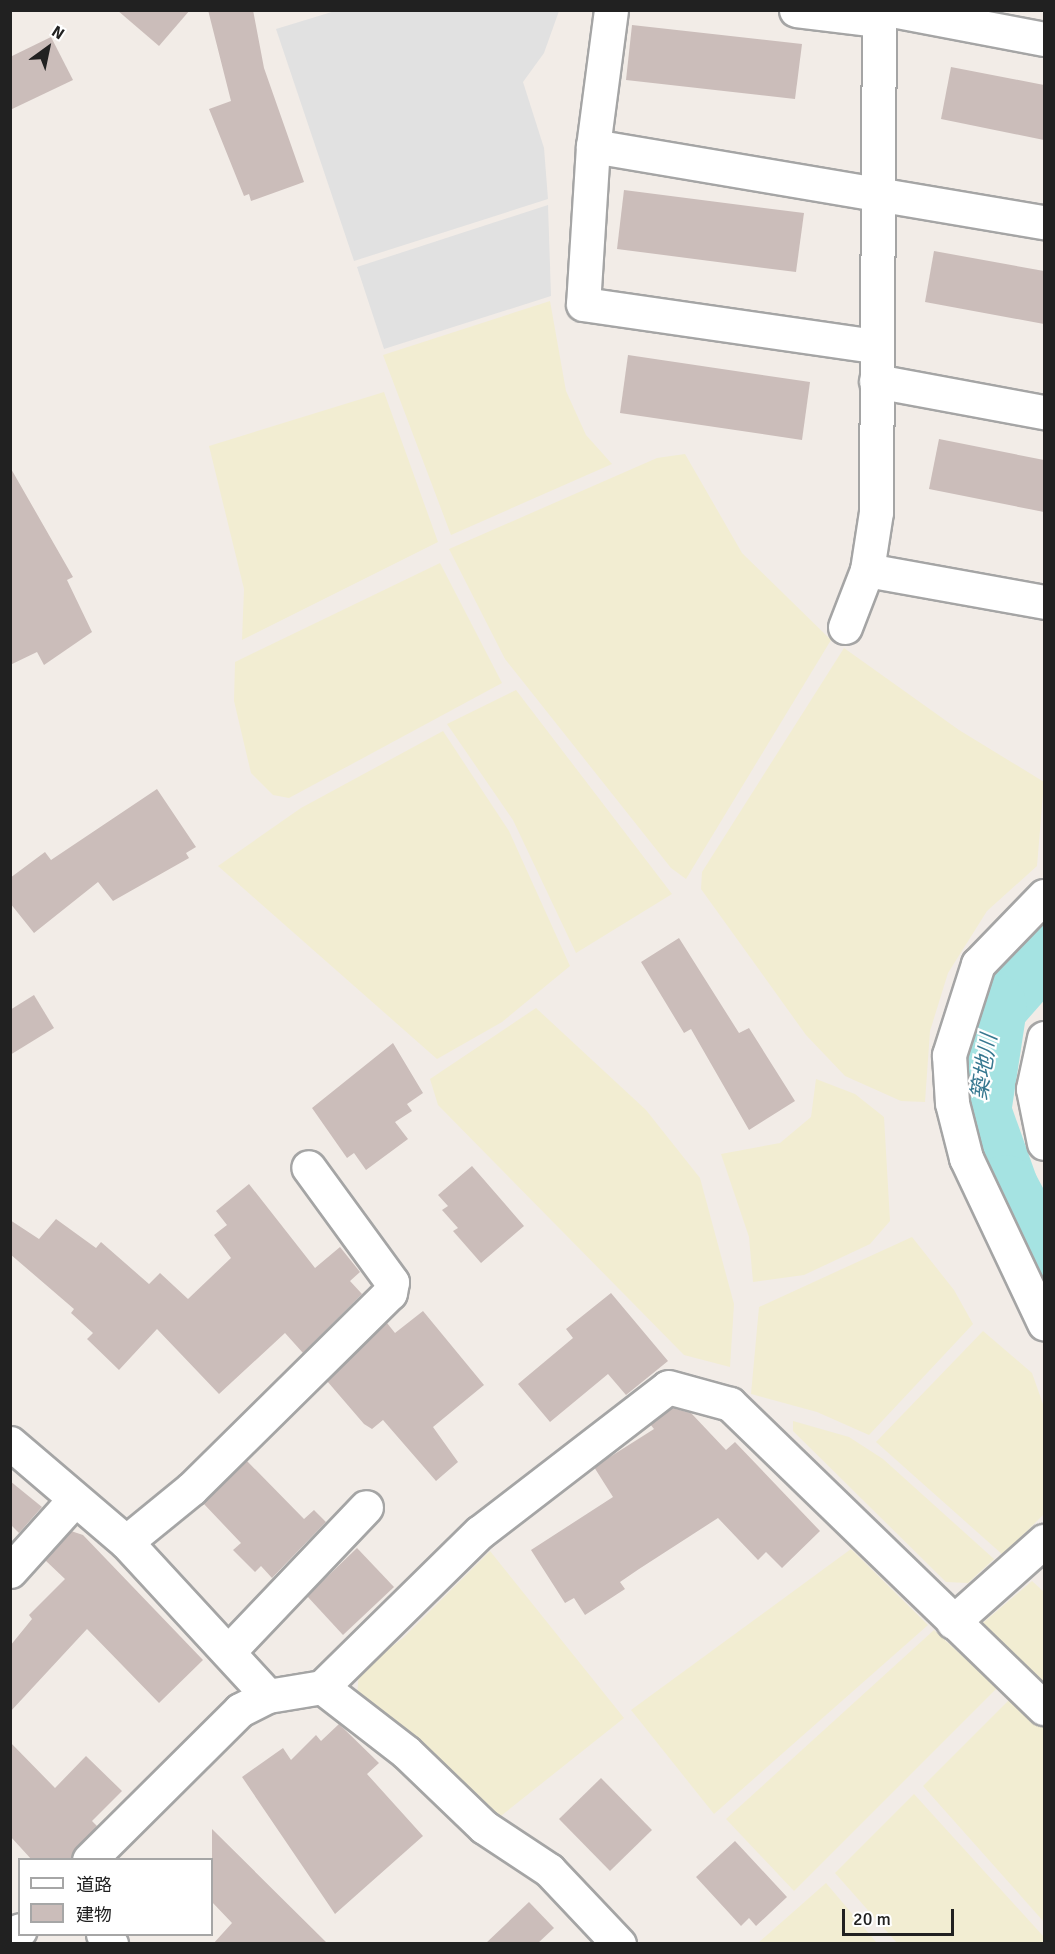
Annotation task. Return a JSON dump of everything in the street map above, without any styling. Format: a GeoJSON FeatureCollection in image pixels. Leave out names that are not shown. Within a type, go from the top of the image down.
{"type":"FeatureCollection","features":[{"type":"Feature","properties":{"kind":"street"},"geometry":{"type":"LineString","coordinates":[[611,10],[594,146],[584,304],[876,346]]}},
{"type":"Feature","properties":{"kind":"street"},"geometry":{"type":"LineString","coordinates":[[796,10],[883,14],[1044,39]]}},
{"type":"Feature","properties":{"kind":"street"},"geometry":{"type":"LineString","coordinates":[[845,627],[867,570],[876,512],[875,190],[883,14]]}},
{"type":"Feature","properties":{"kind":"street"},"geometry":{"type":"LineString","coordinates":[[594,146],[875,190],[1044,222]]}},
{"type":"Feature","properties":{"kind":"street"},"geometry":{"type":"LineString","coordinates":[[876,381],[1044,412]]}},
{"type":"Feature","properties":{"kind":"street"},"geometry":{"type":"LineString","coordinates":[[867,570],[1044,602]]}},
{"type":"Feature","properties":{"kind":"street"},"geometry":{"type":"LineString","coordinates":[[1044,896],[978,964],[950,1055],[952,1103],[966,1158],[1044,1323]]}},
{"type":"Feature","properties":{"kind":"street"},"geometry":{"type":"LineString","coordinates":[[1044,1038],[1033,1089],[1044,1143]]}},
{"type":"Feature","properties":{"kind":"street"},"geometry":{"type":"LineString","coordinates":[[126,1542],[191,1489],[390,1293],[392,1282],[308,1167]]}},
{"type":"Feature","properties":{"kind":"street"},"geometry":{"type":"LineString","coordinates":[[91,1858],[240,1710],[268,1696],[322,1688],[480,1532],[668,1387],[730,1404],[1044,1708]]}},
{"type":"Feature","properties":{"kind":"street"},"geometry":{"type":"LineString","coordinates":[[10,1443],[73,1501],[126,1542],[268,1696]]}},
{"type":"Feature","properties":{"kind":"street"},"geometry":{"type":"LineString","coordinates":[[10,1571],[73,1501]]}},
{"type":"Feature","properties":{"kind":"street"},"geometry":{"type":"LineString","coordinates":[[228,1652],[366,1507]]}},
{"type":"Feature","properties":{"kind":"street"},"geometry":{"type":"LineString","coordinates":[[953,1622],[1044,1541]]}},
{"type":"Feature","properties":{"kind":"street"},"geometry":{"type":"LineString","coordinates":[[322,1688],[406,1752],[484,1827],[549,1870],[619,1944]]}},
{"type":"Feature","properties":{"kind":"shaded area"},"geometry":{"type":"Polygon","coordinates":[[[335,11],[559,11],[544,53],[523,82],[544,148],[548,199],[354,261],[276,29],[335,11]]]}},
{"type":"Feature","properties":{"kind":"shaded area"},"geometry":{"type":"Polygon","coordinates":[[[548,205],[551,296],[384,349],[357,267],[548,205]]]}},
{"type":"Feature","properties":{"kind":"shaded area"},"geometry":{"type":"Polygon","coordinates":[[[550,301],[566,391],[586,435],[612,464],[451,535],[383,355],[550,301]]]}},
{"type":"Feature","properties":{"kind":"shaded area"},"geometry":{"type":"Polygon","coordinates":[[[384,392],[438,542],[242,640],[244,589],[209,446],[384,392]]]}},
{"type":"Feature","properties":{"kind":"shaded area"},"geometry":{"type":"Polygon","coordinates":[[[685,454],[742,553],[831,640],[686,879],[671,868],[505,659],[449,549],[657,458],[685,454]]]}},
{"type":"Feature","properties":{"kind":"shaded area"},"geometry":{"type":"Polygon","coordinates":[[[440,563],[502,683],[289,798],[273,795],[251,773],[234,701],[235,662],[440,563]]]}},
{"type":"Feature","properties":{"kind":"shaded area"},"geometry":{"type":"Polygon","coordinates":[[[844,648],[959,730],[1044,782],[1037,866],[987,911],[948,973],[930,1031],[925,1102],[901,1101],[845,1076],[806,1035],[701,889],[702,872],[844,648]]]}},
{"type":"Feature","properties":{"kind":"shaded area"},"geometry":{"type":"Polygon","coordinates":[[[516,690],[672,894],[576,953],[513,820],[447,724],[516,690]]]}},
{"type":"Feature","properties":{"kind":"shaded area"},"geometry":{"type":"Polygon","coordinates":[[[443,731],[509,831],[570,966],[502,1022],[437,1059],[218,866],[301,808],[443,731]]]}},
{"type":"Feature","properties":{"kind":"shaded area"},"geometry":{"type":"Polygon","coordinates":[[[536,1008],[646,1110],[700,1178],[734,1304],[730,1367],[684,1355],[438,1105],[430,1079],[536,1008]]]}},
{"type":"Feature","properties":{"kind":"shaded area"},"geometry":{"type":"Polygon","coordinates":[[[816,1079],[855,1094],[884,1117],[890,1221],[870,1244],[804,1275],[753,1282],[749,1237],[721,1154],[780,1143],[811,1117],[816,1079]]]}},
{"type":"Feature","properties":{"kind":"shaded area"},"geometry":{"type":"Polygon","coordinates":[[[912,1237],[954,1290],[973,1324],[869,1435],[817,1412],[751,1394],[759,1307],[912,1237]]]}},
{"type":"Feature","properties":{"kind":"shaded area"},"geometry":{"type":"Polygon","coordinates":[[[983,1331],[1032,1373],[1044,1407],[1044,1514],[1003,1555],[876,1442],[983,1331]]]}},
{"type":"Feature","properties":{"kind":"shaded area"},"geometry":{"type":"Polygon","coordinates":[[[793,1421],[849,1437],[883,1459],[994,1559],[968,1583],[946,1582],[793,1431],[793,1421]]]}},
{"type":"Feature","properties":{"kind":"shaded area"},"geometry":{"type":"Polygon","coordinates":[[[851,1549],[928,1625],[714,1814],[631,1710],[851,1549]]]}},
{"type":"Feature","properties":{"kind":"shaded area"},"geometry":{"type":"Polygon","coordinates":[[[490,1551],[624,1718],[497,1819],[427,1748],[357,1696],[359,1672],[403,1638],[490,1551]]]}},
{"type":"Feature","properties":{"kind":"shaded area"},"geometry":{"type":"Polygon","coordinates":[[[1032,1581],[1044,1592],[1044,1691],[978,1627],[1032,1581]]]}},
{"type":"Feature","properties":{"kind":"shaded area"},"geometry":{"type":"Polygon","coordinates":[[[934,1630],[997,1688],[794,1891],[726,1819],[934,1630]]]}},
{"type":"Feature","properties":{"kind":"shaded area"},"geometry":{"type":"Polygon","coordinates":[[[1009,1700],[1044,1725],[1044,1922],[923,1786],[1009,1700]]]}},
{"type":"Feature","properties":{"kind":"shaded area"},"geometry":{"type":"Polygon","coordinates":[[[914,1794],[1044,1937],[1044,1943],[897,1943],[835,1873],[914,1794]]]}},
{"type":"Feature","properties":{"kind":"shaded area"},"geometry":{"type":"Polygon","coordinates":[[[826,1883],[877,1943],[758,1943],[826,1883]]]}},
{"type":"Feature","properties":{"kind":"building"},"geometry":{"type":"Polygon","coordinates":[[[117,10],[190,10],[159,46],[117,10]]]}},
{"type":"Feature","properties":{"kind":"building"},"geometry":{"type":"Polygon","coordinates":[[[208,10],[253,10],[264,68],[304,182],[251,201],[249,194],[244,196],[209,109],[231,101],[208,10]]]}},
{"type":"Feature","properties":{"kind":"building"},"geometry":{"type":"Polygon","coordinates":[[[632,25],[802,44],[795,99],[626,80],[632,25]]]}},
{"type":"Feature","properties":{"kind":"building"},"geometry":{"type":"Polygon","coordinates":[[[51,37],[73,80],[10,110],[10,57],[51,37]]]}},
{"type":"Feature","properties":{"kind":"building"},"geometry":{"type":"Polygon","coordinates":[[[951,67],[1044,85],[1044,140],[941,119],[951,67]]]}},
{"type":"Feature","properties":{"kind":"building"},"geometry":{"type":"Polygon","coordinates":[[[624,190],[804,213],[796,272],[617,249],[624,190]]]}},
{"type":"Feature","properties":{"kind":"building"},"geometry":{"type":"Polygon","coordinates":[[[934,251],[1044,271],[1044,324],[925,302],[934,251]]]}},
{"type":"Feature","properties":{"kind":"building"},"geometry":{"type":"Polygon","coordinates":[[[628,355],[810,382],[802,440],[620,413],[628,355]]]}},
{"type":"Feature","properties":{"kind":"building"},"geometry":{"type":"Polygon","coordinates":[[[939,439],[1044,460],[1044,512],[929,489],[939,439]]]}},
{"type":"Feature","properties":{"kind":"building"},"geometry":{"type":"Polygon","coordinates":[[[10,467],[73,577],[67,580],[92,632],[44,665],[37,652],[10,665],[10,467]]]}},
{"type":"Feature","properties":{"kind":"building"},"geometry":{"type":"Polygon","coordinates":[[[157,789],[196,847],[186,853],[189,858],[113,901],[98,882],[34,933],[10,903],[10,878],[45,852],[51,860],[157,789]]]}},
{"type":"Feature","properties":{"kind":"building"},"geometry":{"type":"Polygon","coordinates":[[[679,938],[739,1033],[749,1028],[795,1101],[749,1130],[691,1029],[684,1033],[641,962],[679,938]]]}},
{"type":"Feature","properties":{"kind":"building"},"geometry":{"type":"Polygon","coordinates":[[[34,995],[54,1028],[10,1055],[10,1010],[34,995]]]}},
{"type":"Feature","properties":{"kind":"building"},"geometry":{"type":"Polygon","coordinates":[[[393,1043],[423,1093],[407,1104],[412,1111],[395,1122],[408,1139],[366,1170],[354,1153],[347,1158],[312,1108],[393,1043]]]}},
{"type":"Feature","properties":{"kind":"building"},"geometry":{"type":"Polygon","coordinates":[[[472,1166],[524,1226],[481,1263],[453,1231],[458,1228],[442,1210],[448,1206],[438,1195],[472,1166]]]}},
{"type":"Feature","properties":{"kind":"building"},"geometry":{"type":"Polygon","coordinates":[[[249,1184],[315,1268],[340,1247],[360,1272],[350,1281],[362,1294],[303,1353],[285,1333],[219,1394],[157,1329],[119,1370],[87,1339],[93,1333],[71,1313],[74,1309],[10,1254],[10,1220],[39,1239],[56,1219],[96,1248],[101,1242],[149,1284],[160,1273],[188,1299],[231,1258],[214,1235],[227,1225],[216,1211],[249,1184]]]}},
{"type":"Feature","properties":{"kind":"building"},"geometry":{"type":"Polygon","coordinates":[[[611,1293],[668,1361],[626,1395],[608,1374],[550,1422],[518,1384],[573,1338],[566,1329],[611,1293]]]}},
{"type":"Feature","properties":{"kind":"building"},"geometry":{"type":"Polygon","coordinates":[[[423,1311],[484,1385],[433,1427],[458,1462],[436,1481],[383,1420],[372,1429],[364,1424],[327,1381],[387,1323],[395,1333],[423,1311]]]}},
{"type":"Feature","properties":{"kind":"building"},"geometry":{"type":"Polygon","coordinates":[[[672,1408],[691,1413],[726,1450],[735,1442],[820,1531],[782,1568],[766,1552],[758,1560],[718,1518],[620,1582],[625,1589],[585,1615],[574,1598],[565,1603],[531,1550],[613,1497],[594,1467],[654,1429],[650,1424],[672,1408]]]}},
{"type":"Feature","properties":{"kind":"building"},"geometry":{"type":"Polygon","coordinates":[[[247,1461],[304,1519],[314,1510],[326,1522],[272,1578],[261,1566],[255,1572],[233,1550],[241,1543],[203,1503],[247,1461]]]}},
{"type":"Feature","properties":{"kind":"building"},"geometry":{"type":"Polygon","coordinates":[[[10,1481],[42,1507],[19,1533],[10,1524],[10,1481]]]}},
{"type":"Feature","properties":{"kind":"building"},"geometry":{"type":"Polygon","coordinates":[[[71,1531],[83,1535],[203,1660],[159,1703],[87,1629],[10,1712],[10,1646],[32,1619],[29,1615],[65,1579],[45,1560],[71,1531]]]}},
{"type":"Feature","properties":{"kind":"building"},"geometry":{"type":"Polygon","coordinates":[[[357,1548],[394,1587],[343,1635],[307,1596],[357,1548]]]}},
{"type":"Feature","properties":{"kind":"building"},"geometry":{"type":"Polygon","coordinates":[[[339,1724],[379,1763],[367,1774],[423,1836],[335,1914],[242,1777],[283,1748],[291,1760],[316,1735],[321,1741],[339,1724]]]}},
{"type":"Feature","properties":{"kind":"building"},"geometry":{"type":"Polygon","coordinates":[[[10,1742],[55,1788],[86,1756],[122,1791],[92,1821],[97,1826],[73,1858],[30,1858],[10,1836],[10,1742]]]}},
{"type":"Feature","properties":{"kind":"building"},"geometry":{"type":"Polygon","coordinates":[[[601,1778],[652,1830],[610,1871],[559,1819],[601,1778]]]}},
{"type":"Feature","properties":{"kind":"building"},"geometry":{"type":"Polygon","coordinates":[[[212,1829],[328,1944],[213,1944],[232,1923],[213,1903],[212,1829]]]}},
{"type":"Feature","properties":{"kind":"building"},"geometry":{"type":"Polygon","coordinates":[[[735,1841],[787,1897],[756,1926],[749,1918],[741,1926],[696,1877],[735,1841]]]}},
{"type":"Feature","properties":{"kind":"building"},"geometry":{"type":"Polygon","coordinates":[[[529,1902],[554,1928],[537,1944],[485,1944],[529,1902]]]}},
{"type":"Feature","properties":{"kind":"waterway","name":"築地川"},"geometry":{"type":"LineString","coordinates":[[1044,949],[993,1007],[977,1111],[1005,1189],[1044,1262]]}}]}
